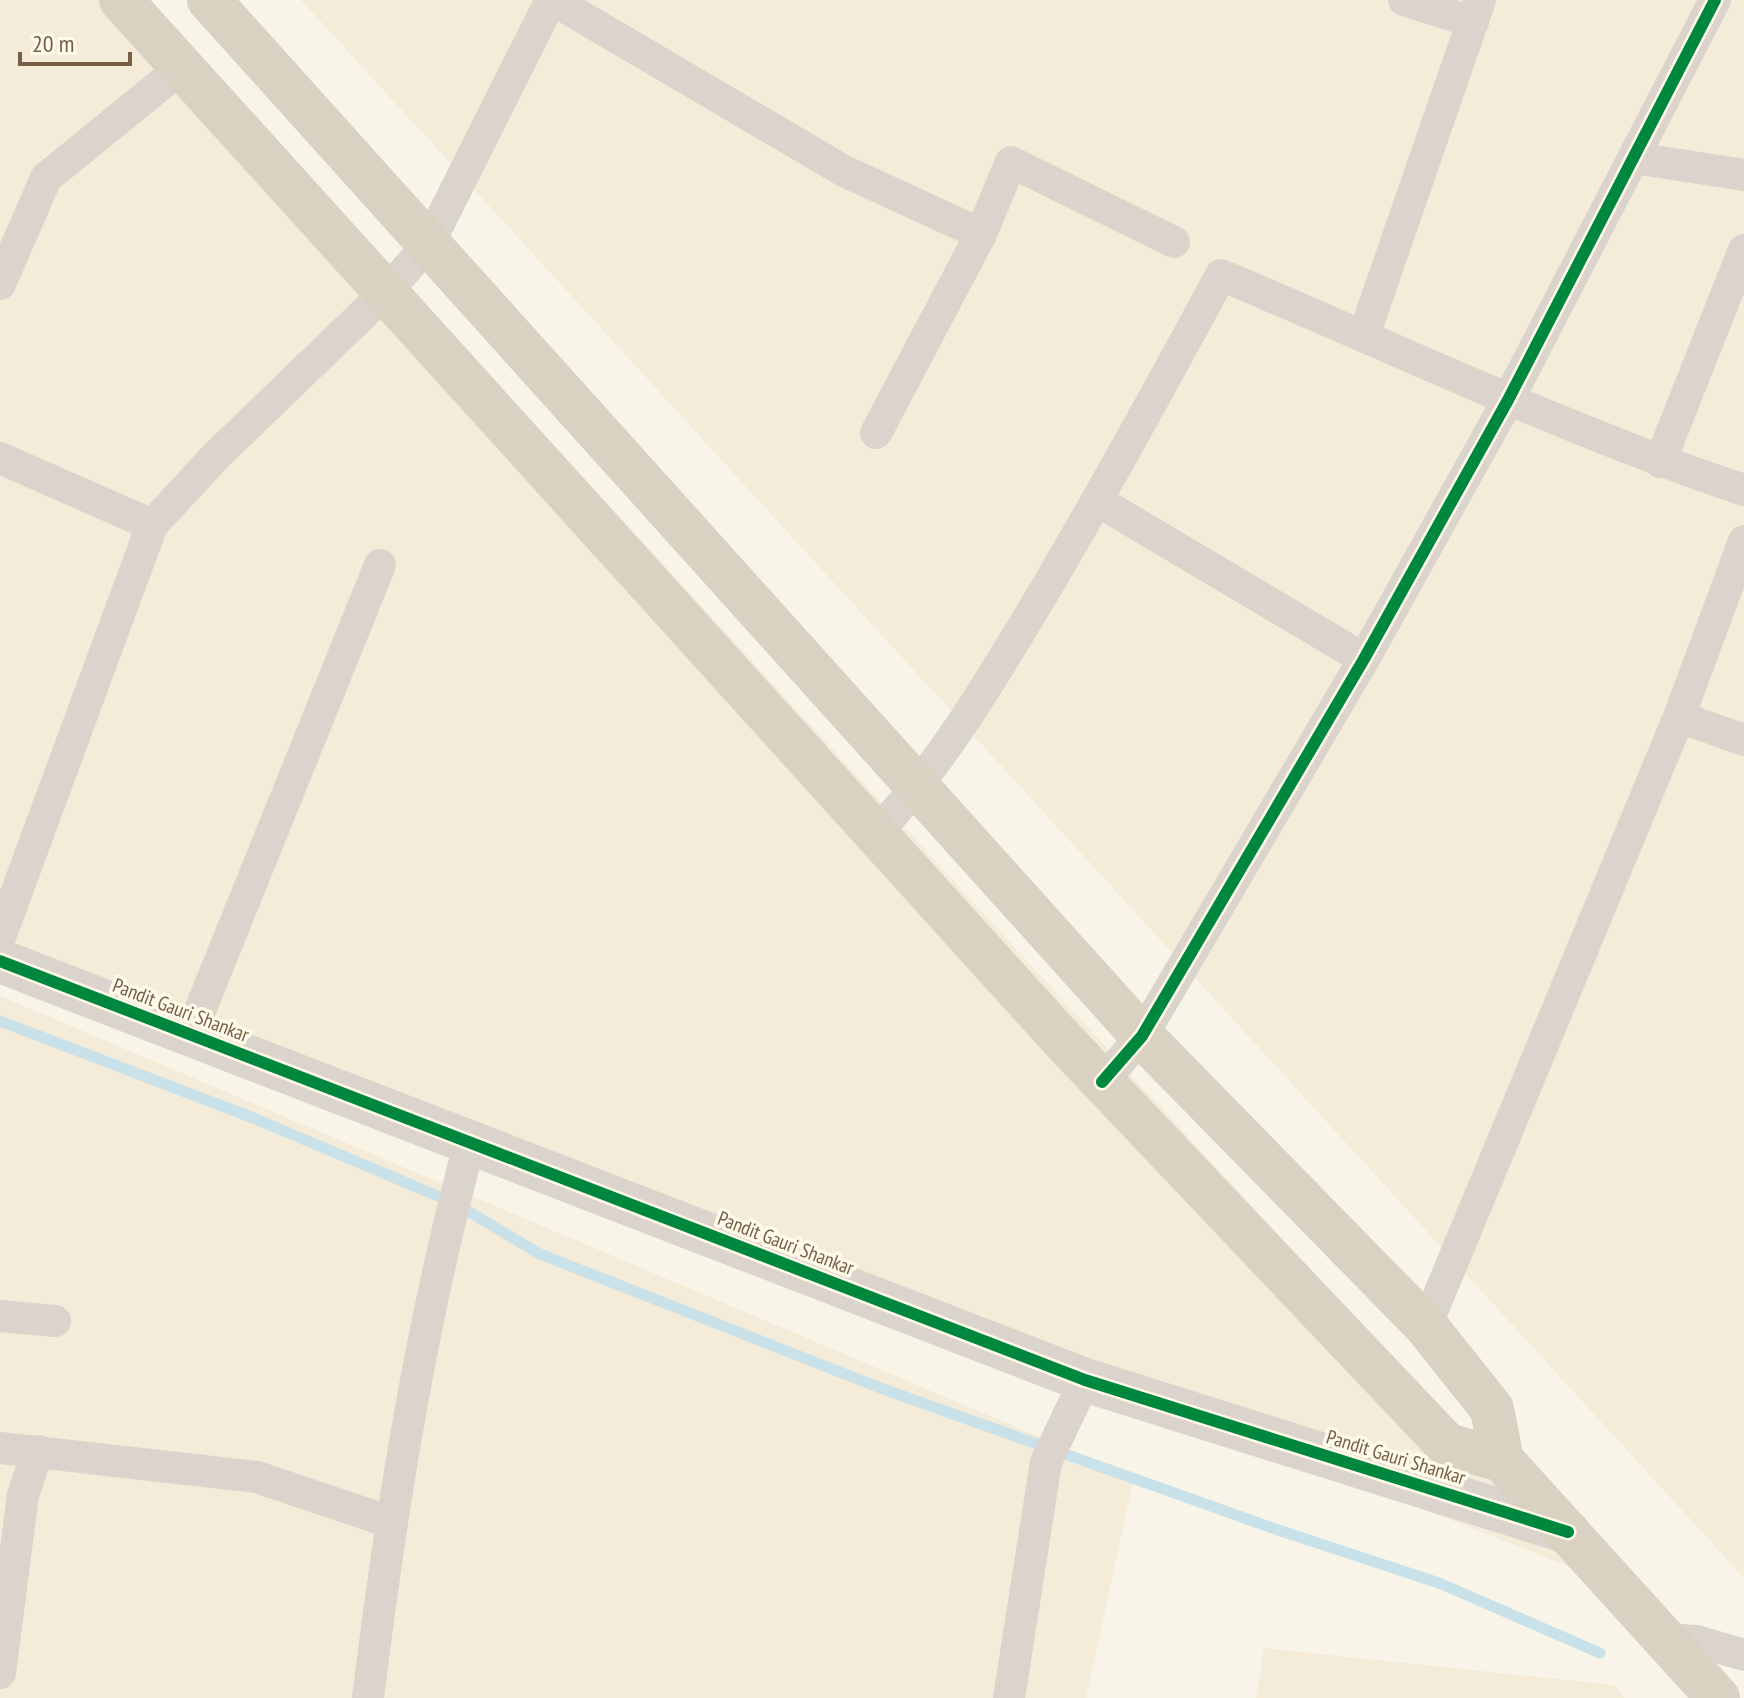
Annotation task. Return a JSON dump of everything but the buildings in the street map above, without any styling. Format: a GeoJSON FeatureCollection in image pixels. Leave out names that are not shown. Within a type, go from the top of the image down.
{"type":"FeatureCollection","features":[{"type":"Feature","properties":{"kind":"main road"},"geometry":{"type":"LineString","coordinates":[[209,0],[917,790],[1142,1036],[1426,1326],[1492,1409],[1502,1460],[1718,1698]]}},
{"type":"Feature","properties":{"kind":"main road"},"geometry":{"type":"LineString","coordinates":[[128,2],[181,68],[384,294],[1102,1082],[1447,1445],[1502,1460]]}},
{"type":"Feature","properties":{"kind":"street"},"geometry":{"type":"LineString","coordinates":[[0,937],[152,525],[217,455],[384,294],[428,245],[552,0],[844,171],[981,234]]}},
{"type":"Feature","properties":{"kind":"street"},"geometry":{"type":"LineString","coordinates":[[1364,335],[1476,11],[1404,0]]}},
{"type":"Feature","properties":{"kind":"street"},"geometry":{"type":"LineString","coordinates":[[1102,1082],[1142,1036],[1364,659],[1508,400],[1715,0]]}},
{"type":"Feature","properties":{"kind":"street"},"geometry":{"type":"LineString","coordinates":[[0,284],[46,178],[181,68]]}},
{"type":"Feature","properties":{"kind":"street"},"geometry":{"type":"LineString","coordinates":[[1634,158],[1744,175]]}},
{"type":"Feature","properties":{"kind":"street"},"geometry":{"type":"LineString","coordinates":[[876,433],[981,234],[1011,162],[1174,242]]}},
{"type":"Feature","properties":{"kind":"street"},"geometry":{"type":"LineString","coordinates":[[1660,462],[1744,250]]}},
{"type":"Feature","properties":{"kind":"street"},"geometry":{"type":"LineString","coordinates":[[876,833],[917,790],[1000,664],[1098,501],[1221,275],[1508,400],[1660,462],[1744,490]]}},
{"type":"Feature","properties":{"kind":"street"},"geometry":{"type":"LineString","coordinates":[[0,458],[152,525]]}},
{"type":"Feature","properties":{"kind":"street"},"geometry":{"type":"LineString","coordinates":[[1098,501],[1364,659]]}},
{"type":"Feature","properties":{"kind":"street"},"geometry":{"type":"LineString","coordinates":[[1426,1326],[1679,717],[1744,541]]}},
{"type":"Feature","properties":{"kind":"street"},"geometry":{"type":"LineString","coordinates":[[190,1035],[380,565]]}},
{"type":"Feature","properties":{"kind":"street"},"geometry":{"type":"LineString","coordinates":[[1679,717],[1744,740]]}},
{"type":"Feature","properties":{"kind":"street","name":"Pandit Gauri Shankar"},"geometry":{"type":"LineString","coordinates":[[0,961],[1085,1380],[1568,1532]]}},
{"type":"Feature","properties":{"kind":"street"},"geometry":{"type":"LineString","coordinates":[[368,1698],[390,1522],[451,1218],[470,1142]]}},
{"type":"Feature","properties":{"kind":"street"},"geometry":{"type":"LineString","coordinates":[[0,1316],[55,1321]]}},
{"type":"Feature","properties":{"kind":"street"},"geometry":{"type":"LineString","coordinates":[[1009,1698],[1046,1462],[1085,1380]]}},
{"type":"Feature","properties":{"kind":"street"},"geometry":{"type":"LineString","coordinates":[[0,1448],[257,1477],[390,1522]]}},
{"type":"Feature","properties":{"kind":"street"},"geometry":{"type":"LineString","coordinates":[[0,1673],[23,1495],[38,1451]]}},
{"type":"Feature","properties":{"kind":"street"},"geometry":{"type":"LineString","coordinates":[[1666,1639],[1697,1641],[1744,1655]]}},
{"type":"Feature","properties":{"kind":"shaded area"},"geometry":{"type":"Polygon","coordinates":[[[0,0],[146,0],[1589,1574],[0,956],[0,0]]]}},
{"type":"Feature","properties":{"kind":"shaded area"},"geometry":{"type":"Polygon","coordinates":[[[301,0],[1744,0],[1744,1578],[301,0]]]}},
{"type":"Feature","properties":{"kind":"shaded area"},"geometry":{"type":"Polygon","coordinates":[[[0,996],[1134,1477],[1086,1698],[0,1698],[0,996]]]}},
{"type":"Feature","properties":{"kind":"shaded area"},"geometry":{"type":"Polygon","coordinates":[[[1264,1648],[1614,1685],[1625,1698],[1256,1698],[1264,1648]]]}},
{"type":"Feature","properties":{"kind":"waterway"},"geometry":{"type":"LineString","coordinates":[[0,1021],[256,1119],[454,1203],[540,1254],[883,1389],[1278,1530],[1439,1583],[1600,1653]]}},
{"type":"Feature","properties":{"kind":"cycle path"},"geometry":{"type":"LineString","coordinates":[[1102,1082],[1142,1036],[1364,659],[1508,400],[1715,0]]}},
{"type":"Feature","properties":{"kind":"cycle path"},"geometry":{"type":"LineString","coordinates":[[0,961],[1085,1380],[1568,1532]]}}]}
